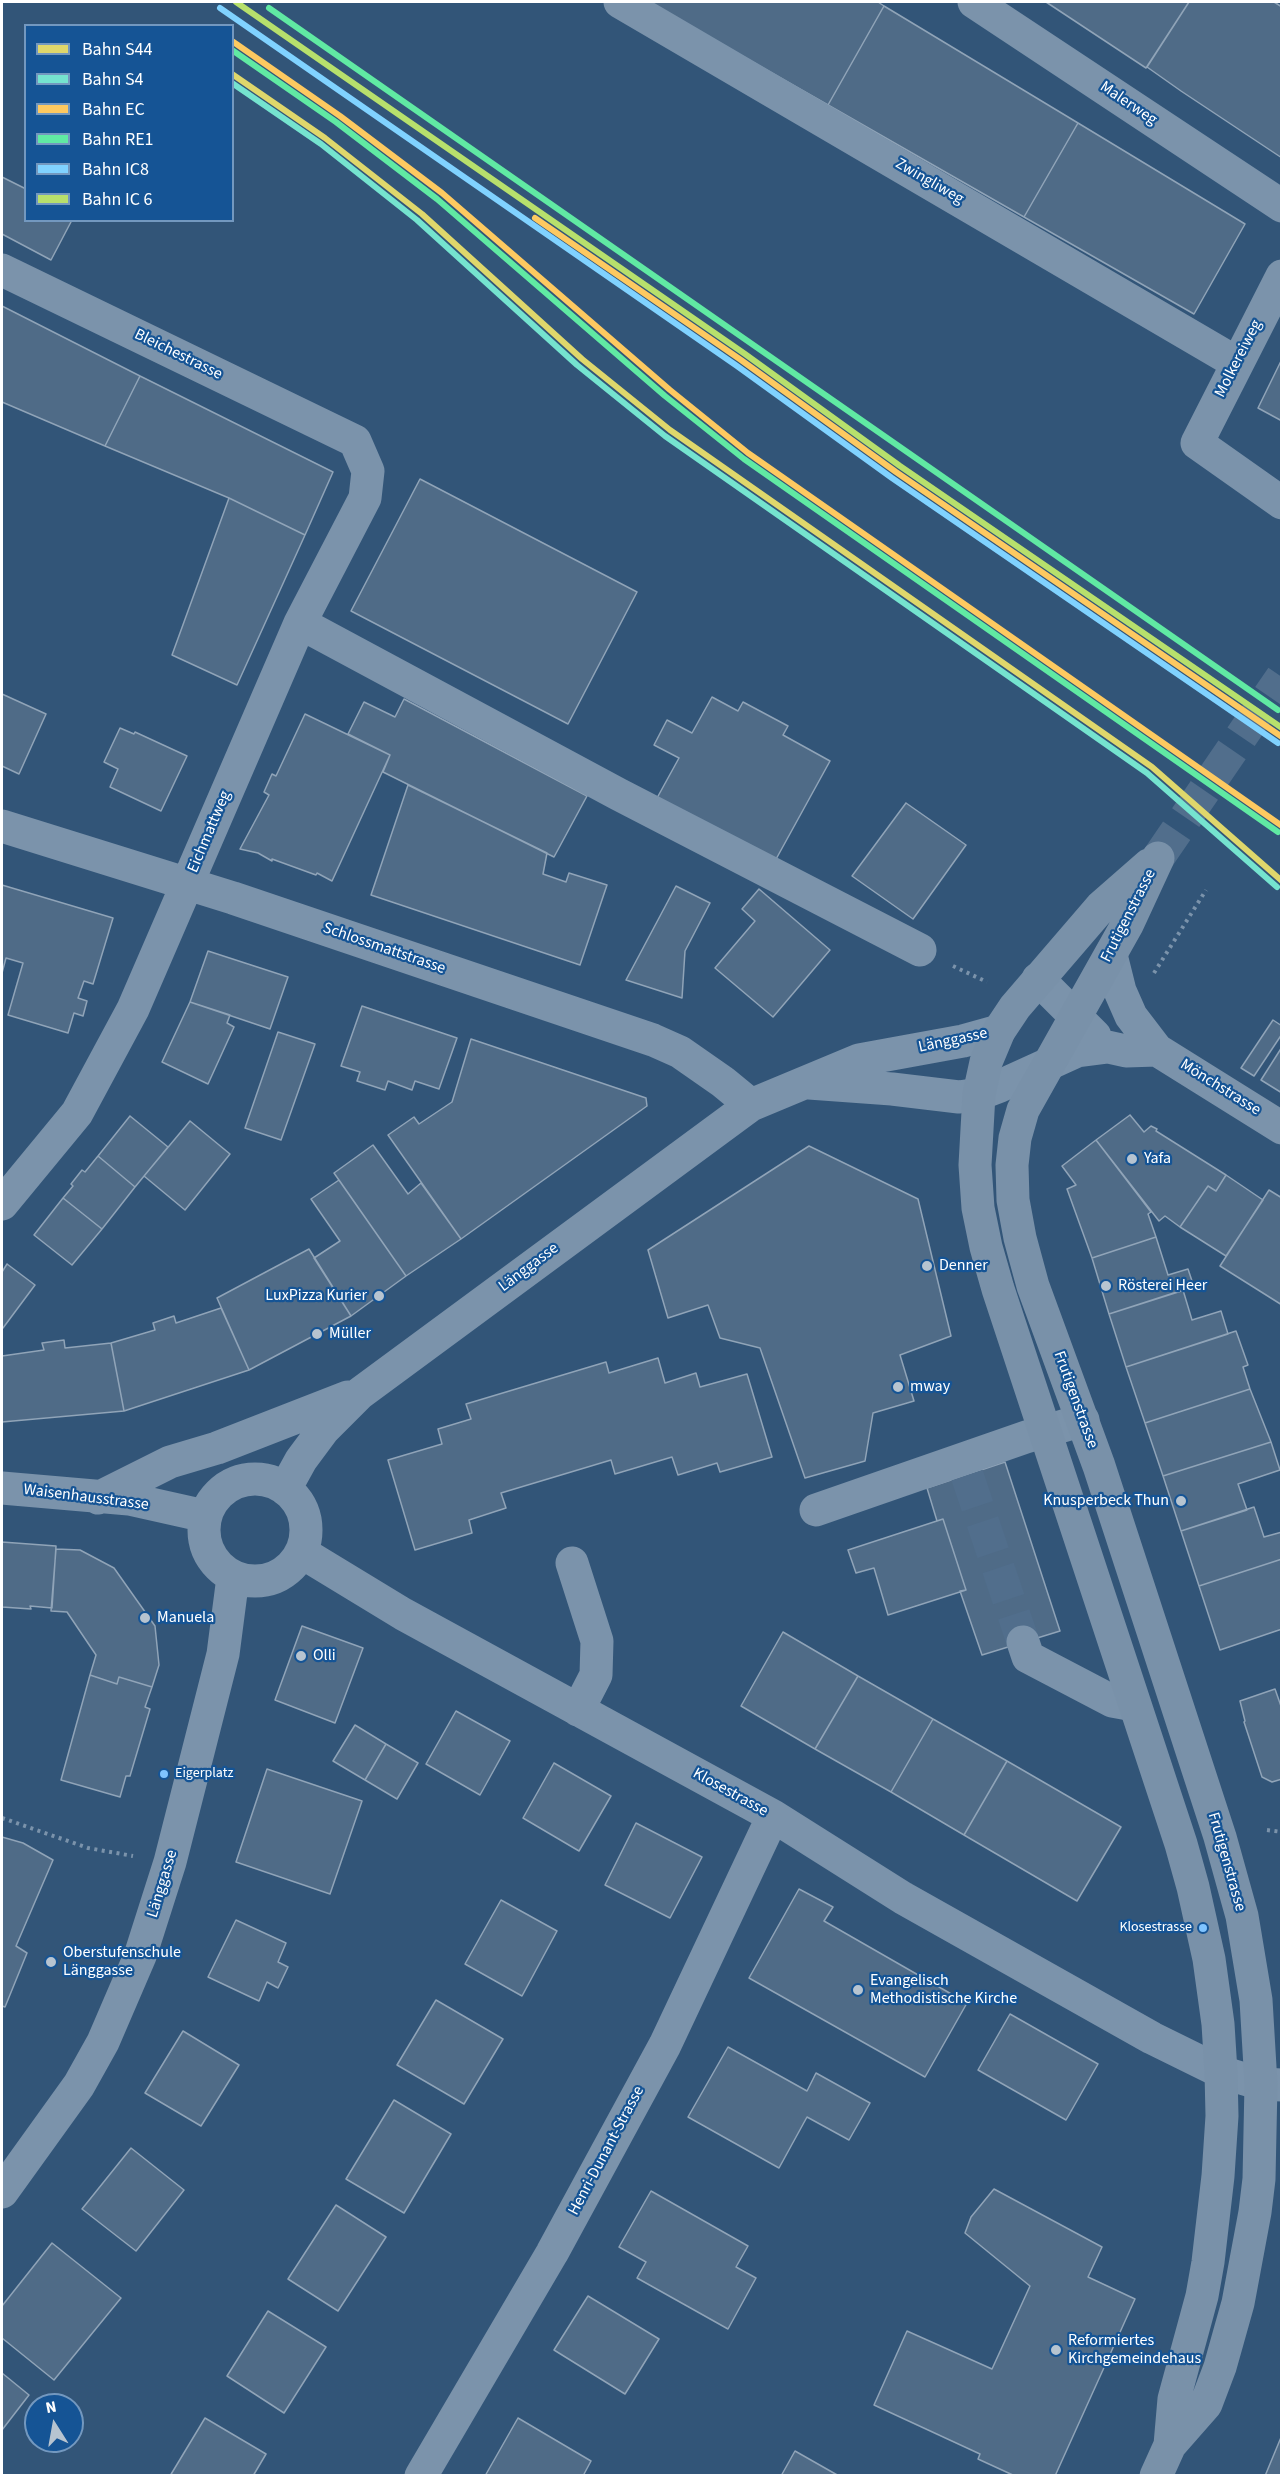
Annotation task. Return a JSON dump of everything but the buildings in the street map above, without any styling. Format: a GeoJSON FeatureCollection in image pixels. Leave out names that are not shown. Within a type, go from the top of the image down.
{"type":"FeatureCollection","features":[{"type":"Feature","properties":{"kind":"main road","name":"Frutigenstrasse"},"geometry":{"type":"LineString","coordinates":[[1156,2475],[1170,2445],[1206,2404],[1220,2367],[1238,2302],[1255,2212],[1271,2085],[1248,1946],[1236,1890],[1083,1420],[1033,1286],[1013,1200],[1012,1165],[1015,1138],[1023,1110],[1047,1064],[1111,955],[1158,858],[1101,907],[1008,1015],[999,1031],[986,1062],[978,1094],[976,1186],[986,1247],[1181,1844],[1203,1928],[1218,2024],[1221,2072],[1221,2146],[1215,2218],[1202,2296],[1174,2399],[1170,2445]]}},
{"type":"Feature","properties":{"kind":"street","name":"Zwingliweg"},"geometry":{"type":"LineString","coordinates":[[620,2],[1237,363]]}},
{"type":"Feature","properties":{"kind":"street","name":"Malerweg"},"geometry":{"type":"LineString","coordinates":[[974,2],[1281,206]]}},
{"type":"Feature","properties":{"kind":"street","name":"Bleichestrasse"},"geometry":{"type":"LineString","coordinates":[[2,270],[354,441]]}},
{"type":"Feature","properties":{"kind":"street","name":"Molkereiweg"},"geometry":{"type":"LineString","coordinates":[[1281,276],[1197,443],[1281,503]]}},
{"type":"Feature","properties":{"kind":"street","name":"Eichmattweg"},"geometry":{"type":"LineString","coordinates":[[2,1204],[77,1113],[92,1090],[133,1009],[300,623],[365,498],[368,471],[354,441]]}},
{"type":"Feature","properties":{"kind":"street"},"geometry":{"type":"LineString","coordinates":[[300,623],[618,794],[920,950]]}},
{"type":"Feature","properties":{"kind":"street","name":"Schlossmattstrasse"},"geometry":{"type":"LineString","coordinates":[[2,826],[189,883],[653,1040],[680,1052],[751,1105]]}},
{"type":"Feature","properties":{"kind":"street","name":"Mönchstrasse"},"geometry":{"type":"LineString","coordinates":[[1111,955],[1120,991],[1131,1016],[1157,1050],[1281,1128]]}},
{"type":"Feature","properties":{"kind":"street"},"geometry":{"type":"LineString","coordinates":[[1038,979],[1074,1017],[1108,1047]]}},
{"type":"Feature","properties":{"kind":"street","name":"Länggasse"},"geometry":{"type":"LineString","coordinates":[[285,1489],[301,1460],[324,1429],[359,1394],[751,1105],[859,1060],[963,1041],[999,1031]]}},
{"type":"Feature","properties":{"kind":"street"},"geometry":{"type":"LineString","coordinates":[[1047,1064],[1077,1051],[1108,1047],[1125,1051],[1157,1050]]}},
{"type":"Feature","properties":{"kind":"street","name":"Länggasse"},"geometry":{"type":"LineString","coordinates":[[805,1083],[892,1089],[959,1097],[978,1094],[1047,1064]]}},
{"type":"Feature","properties":{"kind":"street"},"geometry":{"type":"LineString","coordinates":[[98,1498],[170,1462],[217,1448],[359,1394]]}},
{"type":"Feature","properties":{"kind":"street"},"geometry":{"type":"LineString","coordinates":[[816,1510],[964,1467],[1045,1431],[1083,1420]]}},
{"type":"Feature","properties":{"kind":"street"},"geometry":{"type":"LineString","coordinates":[[254,1479],[270,1481],[285,1489],[295,1498],[306,1524],[306,1539],[294,1563],[273,1578],[260,1582],[233,1577],[221,1569],[211,1558],[205,1545],[203,1530],[205,1516],[212,1501],[223,1490],[238,1482],[254,1479]]}},
{"type":"Feature","properties":{"kind":"street","name":"Waisenhausstrasse"},"geometry":{"type":"LineString","coordinates":[[2,1488],[129,1499],[205,1516]]}},
{"type":"Feature","properties":{"kind":"street","name":"Klosestrasse"},"geometry":{"type":"LineString","coordinates":[[301,1552],[403,1614],[772,1816],[903,1898],[1152,2038],[1221,2072],[1271,2085]]}},
{"type":"Feature","properties":{"kind":"street"},"geometry":{"type":"LineString","coordinates":[[572,1563],[597,1641],[596,1675],[578,1710]]}},
{"type":"Feature","properties":{"kind":"street","name":"Länggasse"},"geometry":{"type":"LineString","coordinates":[[2,2192],[67,2102],[104,2042],[140,1956],[170,1862],[222,1654],[233,1577]]}},
{"type":"Feature","properties":{"kind":"street"},"geometry":{"type":"LineString","coordinates":[[1023,1642],[1028,1657],[1112,1701],[1134,1705]]}},
{"type":"Feature","properties":{"kind":"street","name":"Henri-Dunant-Strasse"},"geometry":{"type":"LineString","coordinates":[[421,2475],[552,2253],[665,2045],[772,1816]]}},
{"type":"Feature","properties":{"kind":"path"},"geometry":{"type":"LineString","coordinates":[[1150,980],[1206,890]]}},
{"type":"Feature","properties":{"kind":"path"},"geometry":{"type":"LineString","coordinates":[[2,1818],[88,1848],[170,1862]]}},
{"type":"Feature","properties":{"kind":"path"},"geometry":{"type":"LineString","coordinates":[[1267,1830],[1281,1832]]}},
{"type":"Feature","properties":{"kind":"tunnel"},"geometry":{"type":"LineString","coordinates":[[1158,858],[1282,677]]}},
{"type":"Feature","properties":{"kind":"tunnel"},"geometry":{"type":"LineString","coordinates":[[967,1475],[1023,1642]]}},
{"type":"Feature","properties":{"kind":"rail line","name":"IC8"},"geometry":{"type":"LineString","coordinates":[[220,8],[737,366],[892,478],[1278,743]]}},
{"type":"Feature","properties":{"kind":"rail line","name":"RE1"},"geometry":{"type":"LineString","coordinates":[[269,8],[1278,710]]}},
{"type":"Feature","properties":{"kind":"rail line","name":"EC"},"geometry":{"type":"LineString","coordinates":[[234,42],[340,116],[442,193],[670,390],[748,453],[1282,826]]}},
{"type":"Feature","properties":{"kind":"rail line","name":"RE1"},"geometry":{"type":"LineString","coordinates":[[234,51],[336,122],[437,199],[665,396],[744,459],[1278,832]]}},
{"type":"Feature","properties":{"kind":"rail line","name":"S44"},"geometry":{"type":"LineString","coordinates":[[234,75],[325,138],[422,214],[582,359],[670,430],[1152,767],[1282,881]]}},
{"type":"Feature","properties":{"kind":"rail line","name":"S4"},"geometry":{"type":"LineString","coordinates":[[234,84],[321,144],[417,220],[577,365],[665,436],[1147,773],[1277,887]]}},
{"type":"Feature","properties":{"kind":"rail line","name":"EC"},"geometry":{"type":"LineString","coordinates":[[535,218],[741,360],[896,472],[1282,737]]}},
{"type":"Feature","properties":{"kind":"transit line"},"geometry":{"type":"LineString","coordinates":[[236,2],[745,354],[900,466],[1282,728]]}},
{"type":"Feature","properties":{"kind":"place","name":"Yafa"},"geometry":{"type":"Point","coordinates":[1132,1159]}},
{"type":"Feature","properties":{"kind":"place","name":"Denner"},"geometry":{"type":"Point","coordinates":[927,1266]}},
{"type":"Feature","properties":{"kind":"place","name":"Rösterei Heer"},"geometry":{"type":"Point","coordinates":[1106,1286]}},
{"type":"Feature","properties":{"kind":"place","name":"LuxPizza Kurier"},"geometry":{"type":"Point","coordinates":[379,1296]}},
{"type":"Feature","properties":{"kind":"place","name":"Müller"},"geometry":{"type":"Point","coordinates":[317,1334]}},
{"type":"Feature","properties":{"kind":"place","name":"mway"},"geometry":{"type":"Point","coordinates":[898,1387]}},
{"type":"Feature","properties":{"kind":"place","name":"Knusperbeck Thun"},"geometry":{"type":"Point","coordinates":[1181,1501]}},
{"type":"Feature","properties":{"kind":"place","name":"Manuela"},"geometry":{"type":"Point","coordinates":[145,1618]}},
{"type":"Feature","properties":{"kind":"place","name":"Olli"},"geometry":{"type":"Point","coordinates":[301,1656]}},
{"type":"Feature","properties":{"kind":"place","name":"Eigerplatz"},"geometry":{"type":"Point","coordinates":[164,1774]}},
{"type":"Feature","properties":{"kind":"place","name":"Klosestrasse"},"geometry":{"type":"Point","coordinates":[1203,1928]}},
{"type":"Feature","properties":{"kind":"place","name":"Oberstufenschule Länggasse"},"geometry":{"type":"Point","coordinates":[51,1962]}},
{"type":"Feature","properties":{"kind":"place","name":"Evangelisch Methodistische Kirche"},"geometry":{"type":"Point","coordinates":[858,1990]}},
{"type":"Feature","properties":{"kind":"place","name":"Reformiertes Kirchgemeindehaus"},"geometry":{"type":"Point","coordinates":[1056,2350]}}]}
